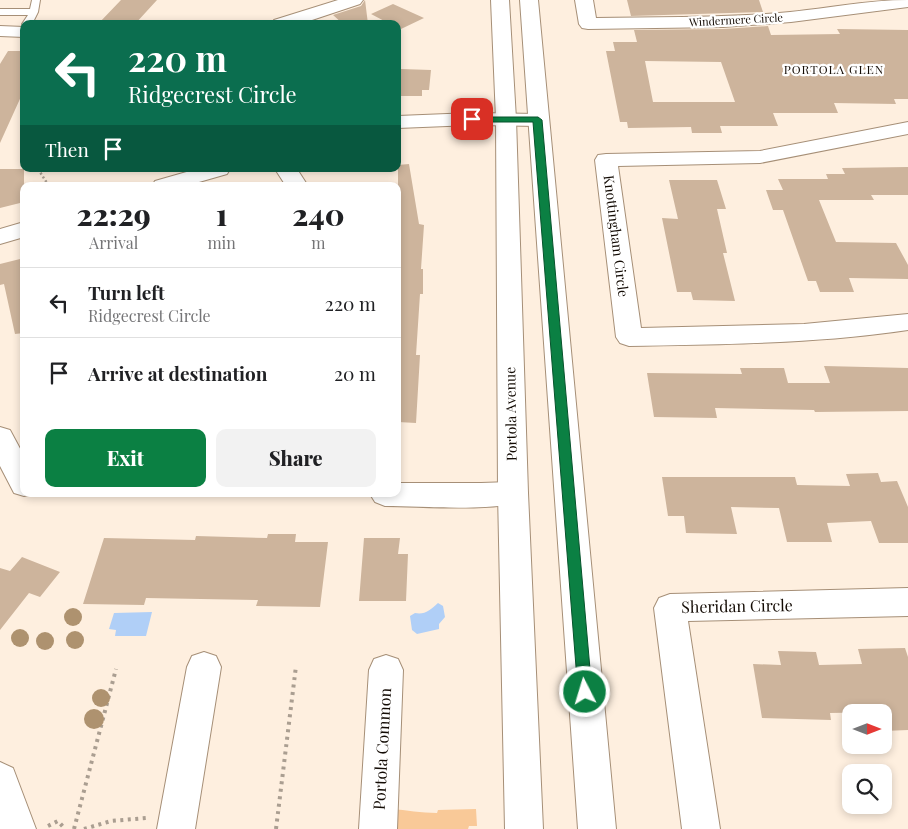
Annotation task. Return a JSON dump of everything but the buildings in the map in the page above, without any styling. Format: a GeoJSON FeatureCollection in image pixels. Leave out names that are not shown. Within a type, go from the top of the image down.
{"type":"FeatureCollection","features":[{"type":"Feature","properties":{"kind":"street"},"geometry":{"type":"LineString","coordinates":[[293,20],[354,0]]}},
{"type":"Feature","properties":{"kind":"street","name":"Portola Avenue"},"geometry":{"type":"LineString","coordinates":[[500,0],[506,119],[513,493],[524,829]]}},
{"type":"Feature","properties":{"kind":"street"},"geometry":{"type":"LineString","coordinates":[[529,0],[596,829]]}},
{"type":"Feature","properties":{"kind":"street","name":"Windermere Circle"},"geometry":{"type":"LineString","coordinates":[[584,0],[588,24],[723,22],[800,16],[908,2]]}},
{"type":"Feature","properties":{"kind":"street"},"geometry":{"type":"LineString","coordinates":[[0,32],[20,30]]}},
{"type":"Feature","properties":{"kind":"street"},"geometry":{"type":"LineString","coordinates":[[401,122],[538,120]]}},
{"type":"Feature","properties":{"kind":"street","name":"Knottingham Circle"},"geometry":{"type":"LineString","coordinates":[[908,128],[760,157],[606,160],[629,337],[798,334],[853,331],[908,322]]}},
{"type":"Feature","properties":{"kind":"street"},"geometry":{"type":"LineString","coordinates":[[176,182],[209,172]]}},
{"type":"Feature","properties":{"kind":"street"},"geometry":{"type":"LineString","coordinates":[[0,237],[20,230]]}},
{"type":"Feature","properties":{"kind":"street"},"geometry":{"type":"LineString","coordinates":[[0,437],[20,477]]}},
{"type":"Feature","properties":{"kind":"street"},"geometry":{"type":"LineString","coordinates":[[401,494],[513,493]]}},
{"type":"Feature","properties":{"kind":"street","name":"Sheridan Circle"},"geometry":{"type":"LineString","coordinates":[[702,829],[670,608],[908,602]]}},
{"type":"Feature","properties":{"kind":"street"},"geometry":{"type":"LineString","coordinates":[[178,818],[204,667]]}},
{"type":"Feature","properties":{"kind":"street","name":"Portola Common"},"geometry":{"type":"LineString","coordinates":[[378,829],[386,670]]}},
{"type":"Feature","properties":{"kind":"street"},"geometry":{"type":"LineString","coordinates":[[0,780],[17,829]]}},
{"type":"Feature","properties":{"kind":"lane"},"geometry":{"type":"LineString","coordinates":[[12,0],[13,12]]}},
{"type":"Feature","properties":{"kind":"lane"},"geometry":{"type":"LineString","coordinates":[[29,20],[34,12],[36,0]]}},
{"type":"Feature","properties":{"kind":"lane"},"geometry":{"type":"LineString","coordinates":[[0,12],[34,12]]}},
{"type":"Feature","properties":{"kind":"path"},"geometry":{"type":"LineString","coordinates":[[276,829],[296,666]]}},
{"type":"Feature","properties":{"kind":"path"},"geometry":{"type":"LineString","coordinates":[[74,829],[116,668]]}},
{"type":"Feature","properties":{"kind":"path"},"geometry":{"type":"LineString","coordinates":[[84,829],[111,820],[151,817],[160,809],[178,818]]}},
{"type":"Feature","properties":{"kind":"path"},"geometry":{"type":"LineString","coordinates":[[40,829],[58,820],[65,829]]}},
{"type":"Feature","properties":{"kind":"shaded area"},"geometry":{"type":"Polygon","coordinates":[[[391,809],[437,813],[438,810],[476,809],[477,826],[469,826],[468,829],[390,829],[391,809]]]}},
{"type":"Feature","properties":{"kind":"water"},"geometry":{"type":"Polygon","coordinates":[[[438,603],[443,606],[445,617],[439,624],[439,629],[417,634],[412,630],[410,616],[427,611],[438,603]]]}},
{"type":"Feature","properties":{"kind":"water"},"geometry":{"type":"Polygon","coordinates":[[[152,612],[146,636],[115,636],[116,630],[109,629],[114,613],[152,612]]]}},
{"type":"Feature","properties":{"kind":"district","name":"PORTOLA GLEN"},"geometry":{"type":"Point","coordinates":[834,70]}},
{"type":"Feature","properties":{"kind":"route"},"geometry":{"type":"LineString","coordinates":[[472,119],[538,120],[585,692]]}}]}
